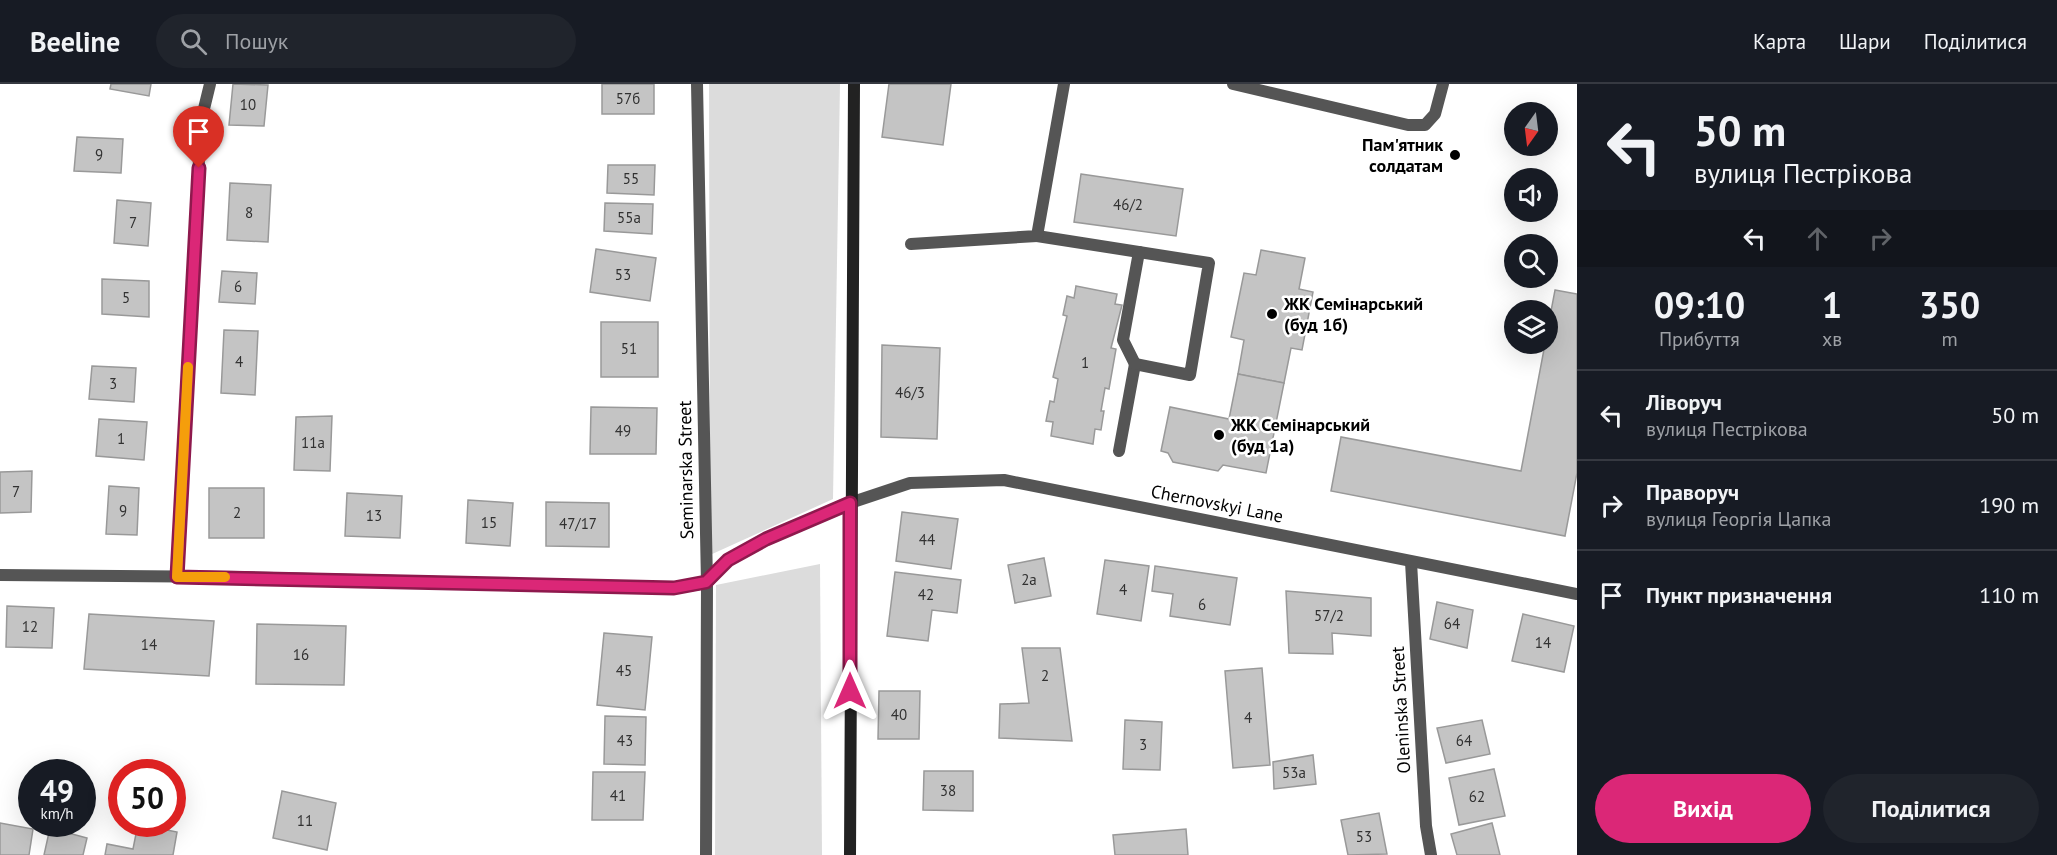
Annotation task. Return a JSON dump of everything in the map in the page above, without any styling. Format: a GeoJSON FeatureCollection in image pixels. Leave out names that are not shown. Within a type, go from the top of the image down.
{"type":"FeatureCollection","features":[{"type":"Feature","properties":{"kind":"main road"},"geometry":{"type":"LineString","coordinates":[[850,855],[850,503],[854,84]]}},
{"type":"Feature","properties":{"kind":"street"},"geometry":{"type":"LineString","coordinates":[[177,577],[201,121],[210,84]]}},
{"type":"Feature","properties":{"kind":"street","name":"Seminarska Street"},"geometry":{"type":"LineString","coordinates":[[697,84],[706,582],[706,855]]}},
{"type":"Feature","properties":{"kind":"street"},"geometry":{"type":"LineString","coordinates":[[1037,236],[1064,84]]}},
{"type":"Feature","properties":{"kind":"street"},"geometry":{"type":"LineString","coordinates":[[1233,84],[1251,86],[1408,124],[1425,125],[1435,114],[1443,84]]}},
{"type":"Feature","properties":{"kind":"street"},"geometry":{"type":"LineString","coordinates":[[911,244],[1037,236],[1209,263],[1190,375],[1135,364]]}},
{"type":"Feature","properties":{"kind":"street"},"geometry":{"type":"LineString","coordinates":[[1119,451],[1135,364],[1123,340],[1139,252]]}},
{"type":"Feature","properties":{"kind":"street","name":"Chernovskyi Lane"},"geometry":{"type":"LineString","coordinates":[[706,582],[728,560],[766,539],[850,503],[910,483],[1004,480],[1577,594]]}},
{"type":"Feature","properties":{"kind":"street","name":"Oleninska Street"},"geometry":{"type":"LineString","coordinates":[[1411,562],[1426,826],[1431,855]]}},
{"type":"Feature","properties":{"kind":"street"},"geometry":{"type":"LineString","coordinates":[[0,575],[674,588],[706,582]]}},
{"type":"Feature","properties":{"kind":"shaded area"},"geometry":{"type":"Polygon","coordinates":[[[709,84],[840,84],[833,499],[710,555],[709,84]]]}},
{"type":"Feature","properties":{"kind":"shaded area"},"geometry":{"type":"Polygon","coordinates":[[[820,564],[822,855],[715,855],[716,585],[820,564]]]}},
{"type":"Feature","properties":{"kind":"building"},"geometry":{"type":"Polygon","coordinates":[[[111,84],[151,84],[149,96],[110,89],[111,84]]]}},
{"type":"Feature","properties":{"kind":"building"},"geometry":{"type":"Polygon","coordinates":[[[233,84],[268,85],[264,126],[229,125],[233,84]]]}},
{"type":"Feature","properties":{"kind":"building"},"geometry":{"type":"Polygon","coordinates":[[[602,84],[654,84],[654,114],[602,114],[602,84]]]}},
{"type":"Feature","properties":{"kind":"building"},"geometry":{"type":"Polygon","coordinates":[[[889,84],[951,84],[943,145],[882,137],[889,84]]]}},
{"type":"Feature","properties":{"kind":"building"},"geometry":{"type":"Polygon","coordinates":[[[77,137],[123,139],[121,173],[74,171],[77,137]]]}},
{"type":"Feature","properties":{"kind":"building"},"geometry":{"type":"Polygon","coordinates":[[[608,165],[655,165],[654,195],[607,193],[608,165]]]}},
{"type":"Feature","properties":{"kind":"building"},"geometry":{"type":"Polygon","coordinates":[[[1081,174],[1183,189],[1176,236],[1074,222],[1081,174]]]}},
{"type":"Feature","properties":{"kind":"building"},"geometry":{"type":"Polygon","coordinates":[[[230,183],[271,185],[268,242],[227,240],[230,183]]]}},
{"type":"Feature","properties":{"kind":"building"},"geometry":{"type":"Polygon","coordinates":[[[117,200],[151,203],[148,246],[114,243],[117,200]]]}},
{"type":"Feature","properties":{"kind":"building"},"geometry":{"type":"Polygon","coordinates":[[[605,203],[653,204],[652,234],[604,231],[605,203]]]}},
{"type":"Feature","properties":{"kind":"building"},"geometry":{"type":"Polygon","coordinates":[[[596,249],[656,258],[650,301],[590,292],[596,249]]]}},
{"type":"Feature","properties":{"kind":"building","name":"ЖК Семінарський (буд 1б)"},"geometry":{"type":"Polygon","coordinates":[[[1261,250],[1305,258],[1299,289],[1313,292],[1302,350],[1291,348],[1284,383],[1238,374],[1244,340],[1231,337],[1244,273],[1256,275],[1261,250]]]}},
{"type":"Feature","properties":{"kind":"building"},"geometry":{"type":"Polygon","coordinates":[[[222,271],[257,273],[255,304],[219,302],[222,271]]]}},
{"type":"Feature","properties":{"kind":"building"},"geometry":{"type":"Polygon","coordinates":[[[102,279],[149,281],[149,317],[102,314],[102,279]]]}},
{"type":"Feature","properties":{"kind":"building"},"geometry":{"type":"Polygon","coordinates":[[[1076,286],[1117,294],[1115,304],[1122,305],[1111,348],[1116,349],[1109,389],[1105,388],[1101,411],[1104,411],[1101,430],[1095,429],[1093,444],[1051,436],[1053,422],[1046,421],[1050,401],[1054,402],[1058,379],[1053,377],[1067,316],[1063,315],[1067,296],[1074,298],[1076,286]]]}},
{"type":"Feature","properties":{"kind":"building"},"geometry":{"type":"Polygon","coordinates":[[[1555,290],[1577,294],[1577,473],[1565,536],[1331,491],[1341,437],[1521,471],[1543,354],[1558,354],[1558,300],[1553,300],[1555,290]]]}},
{"type":"Feature","properties":{"kind":"building"},"geometry":{"type":"Polygon","coordinates":[[[601,322],[658,322],[658,377],[601,377],[601,322]]]}},
{"type":"Feature","properties":{"kind":"building"},"geometry":{"type":"Polygon","coordinates":[[[224,330],[258,331],[255,395],[221,393],[224,330]]]}},
{"type":"Feature","properties":{"kind":"building"},"geometry":{"type":"Polygon","coordinates":[[[882,345],[940,348],[937,439],[881,437],[882,345]]]}},
{"type":"Feature","properties":{"kind":"building"},"geometry":{"type":"Polygon","coordinates":[[[92,366],[136,368],[134,402],[89,399],[92,366]]]}},
{"type":"Feature","properties":{"kind":"building","name":"ЖК Семінарський (буд 1а)"},"geometry":{"type":"Polygon","coordinates":[[[1238,374],[1284,383],[1266,473],[1223,465],[1218,471],[1173,462],[1168,453],[1161,451],[1170,407],[1229,419],[1238,374]]]}},
{"type":"Feature","properties":{"kind":"building"},"geometry":{"type":"Polygon","coordinates":[[[591,407],[657,408],[656,454],[590,454],[591,407]]]}},
{"type":"Feature","properties":{"kind":"building"},"geometry":{"type":"Polygon","coordinates":[[[332,416],[330,471],[294,470],[296,417],[332,416]]]}},
{"type":"Feature","properties":{"kind":"building"},"geometry":{"type":"Polygon","coordinates":[[[99,419],[147,422],[144,460],[96,456],[99,419]]]}},
{"type":"Feature","properties":{"kind":"building"},"geometry":{"type":"Polygon","coordinates":[[[32,471],[31,512],[0,513],[0,472],[32,471]]]}},
{"type":"Feature","properties":{"kind":"building"},"geometry":{"type":"Polygon","coordinates":[[[109,486],[139,488],[137,535],[106,534],[109,486]]]}},
{"type":"Feature","properties":{"kind":"building"},"geometry":{"type":"Polygon","coordinates":[[[209,488],[264,488],[264,538],[209,538],[209,488]]]}},
{"type":"Feature","properties":{"kind":"building"},"geometry":{"type":"Polygon","coordinates":[[[347,493],[402,496],[400,538],[345,536],[347,493]]]}},
{"type":"Feature","properties":{"kind":"building"},"geometry":{"type":"Polygon","coordinates":[[[468,500],[513,503],[510,546],[466,543],[468,500]]]}},
{"type":"Feature","properties":{"kind":"building"},"geometry":{"type":"Polygon","coordinates":[[[546,502],[609,503],[609,547],[546,546],[546,502]]]}},
{"type":"Feature","properties":{"kind":"building"},"geometry":{"type":"Polygon","coordinates":[[[902,512],[958,519],[951,569],[896,561],[902,512]]]}},
{"type":"Feature","properties":{"kind":"building"},"geometry":{"type":"Polygon","coordinates":[[[1044,558],[1051,596],[1015,603],[1008,565],[1044,558]]]}},
{"type":"Feature","properties":{"kind":"building"},"geometry":{"type":"Polygon","coordinates":[[[1105,560],[1149,566],[1141,621],[1097,614],[1105,560]]]}},
{"type":"Feature","properties":{"kind":"building"},"geometry":{"type":"Polygon","coordinates":[[[1155,566],[1237,578],[1230,625],[1170,616],[1173,594],[1152,591],[1155,566]]]}},
{"type":"Feature","properties":{"kind":"building"},"geometry":{"type":"Polygon","coordinates":[[[895,572],[961,580],[957,613],[932,610],[928,641],[887,636],[895,572]]]}},
{"type":"Feature","properties":{"kind":"building"},"geometry":{"type":"Polygon","coordinates":[[[1286,591],[1371,598],[1371,636],[1332,633],[1333,654],[1289,653],[1286,591]]]}},
{"type":"Feature","properties":{"kind":"building"},"geometry":{"type":"Polygon","coordinates":[[[1437,602],[1473,610],[1467,648],[1430,639],[1437,602]]]}},
{"type":"Feature","properties":{"kind":"building"},"geometry":{"type":"Polygon","coordinates":[[[7,606],[54,608],[52,648],[6,647],[7,606]]]}},
{"type":"Feature","properties":{"kind":"building"},"geometry":{"type":"Polygon","coordinates":[[[89,614],[214,621],[209,676],[84,669],[89,614]]]}},
{"type":"Feature","properties":{"kind":"building"},"geometry":{"type":"Polygon","coordinates":[[[1523,614],[1574,626],[1564,672],[1512,661],[1523,614]]]}},
{"type":"Feature","properties":{"kind":"building"},"geometry":{"type":"Polygon","coordinates":[[[257,624],[346,626],[344,685],[256,684],[257,624]]]}},
{"type":"Feature","properties":{"kind":"building"},"geometry":{"type":"Polygon","coordinates":[[[604,633],[652,637],[645,710],[597,705],[604,633]]]}},
{"type":"Feature","properties":{"kind":"building"},"geometry":{"type":"Polygon","coordinates":[[[1022,648],[1060,648],[1072,741],[999,738],[1000,704],[1029,703],[1022,648]]]}},
{"type":"Feature","properties":{"kind":"building"},"geometry":{"type":"Polygon","coordinates":[[[1262,668],[1270,765],[1233,768],[1225,671],[1262,668]]]}},
{"type":"Feature","properties":{"kind":"building"},"geometry":{"type":"Polygon","coordinates":[[[879,691],[920,691],[919,739],[878,739],[879,691]]]}},
{"type":"Feature","properties":{"kind":"building"},"geometry":{"type":"Polygon","coordinates":[[[605,716],[646,717],[645,765],[604,764],[605,716]]]}},
{"type":"Feature","properties":{"kind":"building"},"geometry":{"type":"Polygon","coordinates":[[[1125,720],[1162,722],[1160,770],[1123,769],[1125,720]]]}},
{"type":"Feature","properties":{"kind":"building"},"geometry":{"type":"Polygon","coordinates":[[[1482,720],[1490,754],[1446,763],[1437,728],[1482,720]]]}},
{"type":"Feature","properties":{"kind":"building"},"geometry":{"type":"Polygon","coordinates":[[[1313,755],[1316,784],[1274,789],[1273,762],[1313,755]]]}},
{"type":"Feature","properties":{"kind":"building"},"geometry":{"type":"Polygon","coordinates":[[[1494,769],[1505,816],[1459,825],[1449,778],[1494,769]]]}},
{"type":"Feature","properties":{"kind":"building"},"geometry":{"type":"Polygon","coordinates":[[[924,771],[973,771],[973,811],[923,810],[924,771]]]}},
{"type":"Feature","properties":{"kind":"building"},"geometry":{"type":"Polygon","coordinates":[[[593,772],[645,772],[643,820],[592,820],[593,772]]]}},
{"type":"Feature","properties":{"kind":"building"},"geometry":{"type":"Polygon","coordinates":[[[282,791],[336,803],[327,850],[273,838],[282,791]]]}},
{"type":"Feature","properties":{"kind":"building"},"geometry":{"type":"Polygon","coordinates":[[[1379,813],[1387,854],[1348,855],[1341,820],[1379,813]]]}},
{"type":"Feature","properties":{"kind":"building"},"geometry":{"type":"Polygon","coordinates":[[[0,823],[18,826],[18,837],[32,837],[29,855],[0,855],[0,823]]]}},
{"type":"Feature","properties":{"kind":"building"},"geometry":{"type":"Polygon","coordinates":[[[1492,823],[1500,855],[1457,855],[1451,834],[1492,823]]]}},
{"type":"Feature","properties":{"kind":"building"},"geometry":{"type":"Polygon","coordinates":[[[1186,829],[1188,855],[1115,855],[1113,835],[1186,829]]]}},
{"type":"Feature","properties":{"kind":"building"},"geometry":{"type":"Polygon","coordinates":[[[48,837],[87,838],[83,855],[44,855],[48,837]]]}},
{"type":"Feature","properties":{"kind":"building"},"geometry":{"type":"Polygon","coordinates":[[[135,837],[176,837],[173,855],[105,855],[107,844],[133,849],[135,837]]]}},
{"type":"Feature","properties":{"kind":"slow traffic"},"geometry":{"type":"LineString","coordinates":[[188,367],[177,577],[225,577]]}},
{"type":"Feature","properties":{"kind":"place","name":"Пам'ятник солдатам"},"geometry":{"type":"Point","coordinates":[1455,155]}},
{"type":"Feature","properties":{"kind":"place","name":"ЖК Семінарський (буд 1б)"},"geometry":{"type":"Point","coordinates":[1272,314]}},
{"type":"Feature","properties":{"kind":"place","name":"ЖК Семінарський (буд 1а)"},"geometry":{"type":"Point","coordinates":[1219,435]}},
{"type":"Feature","properties":{"kind":"route"},"geometry":{"type":"LineString","coordinates":[[199,168],[177,577],[674,588],[706,582],[728,560],[766,539],[850,503],[850,691]]}}]}
